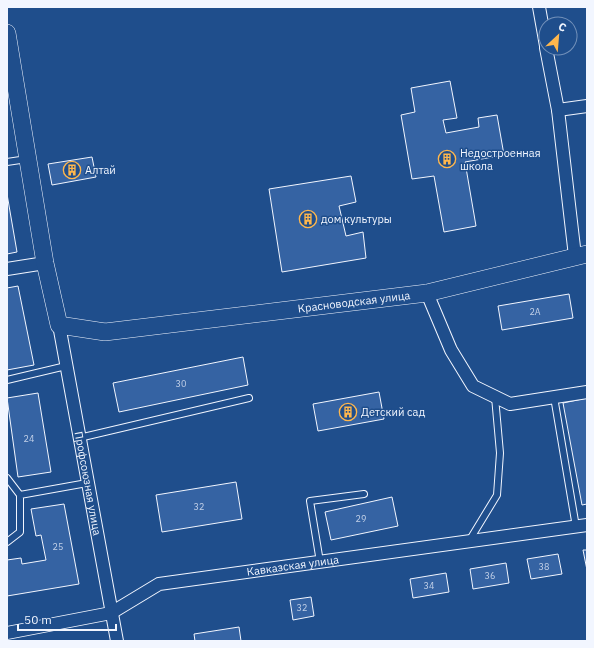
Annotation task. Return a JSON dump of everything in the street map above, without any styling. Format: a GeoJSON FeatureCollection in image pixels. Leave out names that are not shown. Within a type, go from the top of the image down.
{"type":"FeatureCollection","features":[{"type":"Feature","properties":{"kind":"main road"},"geometry":{"type":"LineString","coordinates":[[7,33],[9,57],[45,262],[59,325]]}},
{"type":"Feature","properties":{"kind":"main road","name":"Красноводская улица"},"geometry":{"type":"LineString","coordinates":[[59,325],[105,332],[427,293],[581,255]]}},
{"type":"Feature","properties":{"kind":"street"},"geometry":{"type":"LineString","coordinates":[[548,56],[558,110],[581,255]]}},
{"type":"Feature","properties":{"kind":"street"},"geometry":{"type":"LineString","coordinates":[[558,110],[587,106]]}},
{"type":"Feature","properties":{"kind":"street"},"geometry":{"type":"LineString","coordinates":[[7,269],[45,262]]}},
{"type":"Feature","properties":{"kind":"street"},"geometry":{"type":"LineString","coordinates":[[427,293],[451,350],[473,386],[510,404],[587,392]]}},
{"type":"Feature","properties":{"kind":"street","name":"Профсоюзная улица"},"geometry":{"type":"LineString","coordinates":[[59,325],[117,641]]}},
{"type":"Feature","properties":{"kind":"street","name":"Кавказская улица"},"geometry":{"type":"LineString","coordinates":[[7,633],[111,614],[159,584],[582,526]]}},
{"type":"Feature","properties":{"kind":"lane"},"geometry":{"type":"LineString","coordinates":[[7,162],[28,159]]}},
{"type":"Feature","properties":{"kind":"lane"},"geometry":{"type":"LineString","coordinates":[[7,380],[66,366]]}},
{"type":"Feature","properties":{"kind":"lane"},"geometry":{"type":"LineString","coordinates":[[469,541],[496,495],[500,453],[495,397]]}},
{"type":"Feature","properties":{"kind":"lane"},"geometry":{"type":"LineString","coordinates":[[554,397],[582,526]]}},
{"type":"Feature","properties":{"kind":"lane"},"geometry":{"type":"LineString","coordinates":[[79,438],[249,398]]}},
{"type":"Feature","properties":{"kind":"lane"},"geometry":{"type":"LineString","coordinates":[[7,478],[20,495],[20,532],[7,542]]}},
{"type":"Feature","properties":{"kind":"lane"},"geometry":{"type":"LineString","coordinates":[[20,495],[87,483]]}},
{"type":"Feature","properties":{"kind":"lane"},"geometry":{"type":"LineString","coordinates":[[320,562],[310,501],[364,494]]}},
{"type":"Feature","properties":{"kind":"building","name":"Недостроенная школа"},"geometry":{"type":"Polygon","coordinates":[[[450,81],[457,118],[443,120],[446,133],[479,127],[478,118],[497,115],[504,155],[465,162],[476,226],[444,232],[434,176],[412,179],[401,115],[415,112],[411,88],[450,81]]]}},
{"type":"Feature","properties":{"kind":"building","name":"Алтай"},"geometry":{"type":"Polygon","coordinates":[[[92,157],[96,177],[52,185],[48,164],[92,157]]]}},
{"type":"Feature","properties":{"kind":"building","name":"дом культуры"},"geometry":{"type":"Polygon","coordinates":[[[351,176],[356,202],[339,206],[346,236],[363,232],[366,258],[282,272],[269,189],[351,176]]]}},
{"type":"Feature","properties":{"kind":"building"},"geometry":{"type":"Polygon","coordinates":[[[7,194],[17,252],[7,254],[7,194]]]}},
{"type":"Feature","properties":{"kind":"building"},"geometry":{"type":"Polygon","coordinates":[[[18,286],[34,365],[7,370],[7,288],[18,286]]]}},
{"type":"Feature","properties":{"kind":"building"},"geometry":{"type":"Polygon","coordinates":[[[569,294],[573,318],[502,330],[498,306],[569,294]]]}},
{"type":"Feature","properties":{"kind":"building"},"geometry":{"type":"Polygon","coordinates":[[[243,357],[248,385],[119,412],[113,383],[243,357]]]}},
{"type":"Feature","properties":{"kind":"building","name":"Детский сад"},"geometry":{"type":"Polygon","coordinates":[[[379,392],[384,419],[318,431],[313,404],[379,392]]]}},
{"type":"Feature","properties":{"kind":"building"},"geometry":{"type":"Polygon","coordinates":[[[38,393],[51,472],[18,477],[7,398],[38,393]]]}},
{"type":"Feature","properties":{"kind":"building"},"geometry":{"type":"Polygon","coordinates":[[[587,398],[587,504],[582,505],[563,403],[587,398]]]}},
{"type":"Feature","properties":{"kind":"building"},"geometry":{"type":"Polygon","coordinates":[[[236,482],[242,519],[162,532],[156,495],[236,482]]]}},
{"type":"Feature","properties":{"kind":"building"},"geometry":{"type":"Polygon","coordinates":[[[392,497],[398,526],[331,540],[325,512],[392,497]]]}},
{"type":"Feature","properties":{"kind":"building"},"geometry":{"type":"Polygon","coordinates":[[[64,504],[79,584],[7,596],[7,560],[21,558],[22,564],[46,560],[41,535],[36,536],[31,509],[64,504]]]}},
{"type":"Feature","properties":{"kind":"building"},"geometry":{"type":"Polygon","coordinates":[[[583,550],[587,550],[587,570],[583,550]]]}},
{"type":"Feature","properties":{"kind":"building"},"geometry":{"type":"Polygon","coordinates":[[[558,554],[562,574],[531,579],[527,559],[558,554]]]}},
{"type":"Feature","properties":{"kind":"building"},"geometry":{"type":"Polygon","coordinates":[[[506,563],[509,583],[473,589],[470,569],[506,563]]]}},
{"type":"Feature","properties":{"kind":"building"},"geometry":{"type":"Polygon","coordinates":[[[446,573],[449,592],[413,598],[410,579],[446,573]]]}},
{"type":"Feature","properties":{"kind":"building"},"geometry":{"type":"Polygon","coordinates":[[[311,597],[314,616],[293,620],[290,600],[311,597]]]}},
{"type":"Feature","properties":{"kind":"building"},"geometry":{"type":"Polygon","coordinates":[[[239,627],[241,641],[195,641],[194,634],[239,627]]]}},
{"type":"Feature","properties":{"kind":"place","name":"Недостроенная школа"},"geometry":{"type":"Point","coordinates":[447,159]}},
{"type":"Feature","properties":{"kind":"place","name":"Алтай"},"geometry":{"type":"Point","coordinates":[72,170]}},
{"type":"Feature","properties":{"kind":"place","name":"дом культуры"},"geometry":{"type":"Point","coordinates":[308,219]}},
{"type":"Feature","properties":{"kind":"place","name":"Детский сад"},"geometry":{"type":"Point","coordinates":[348,412]}}]}
